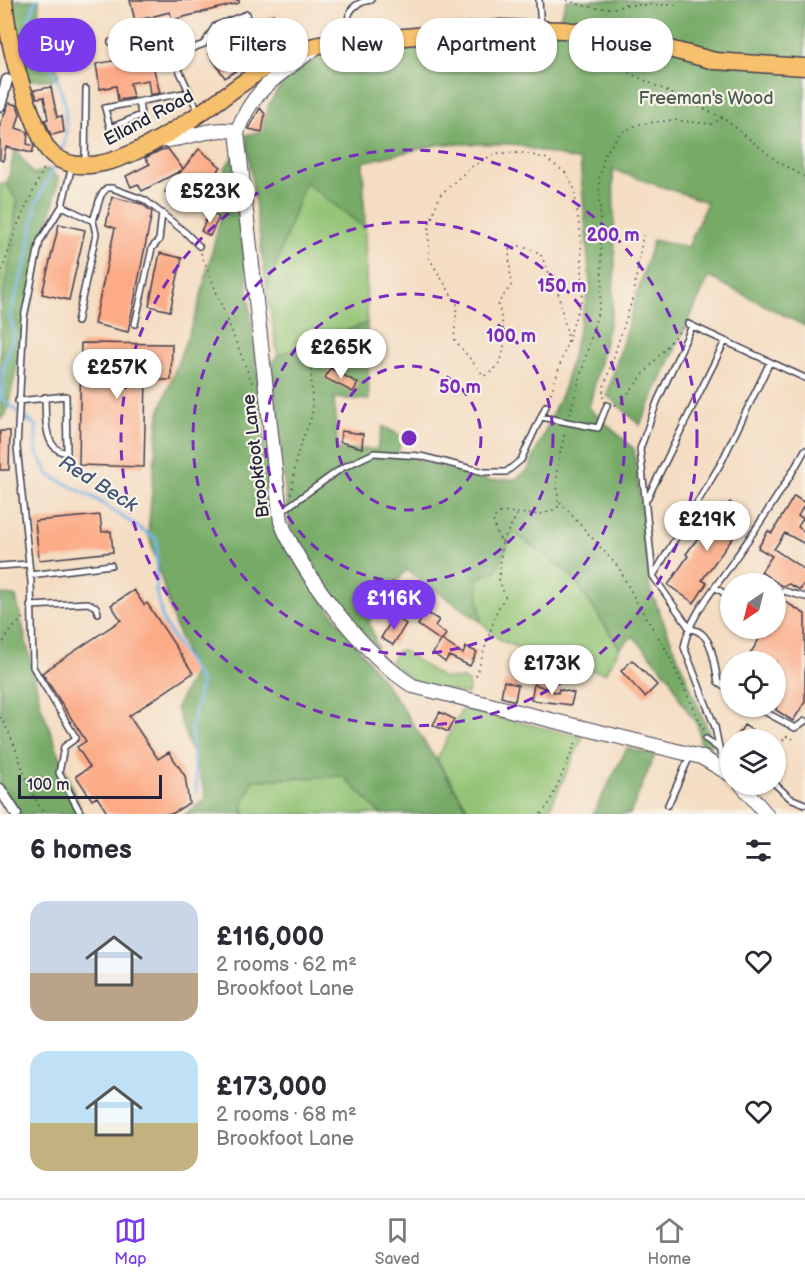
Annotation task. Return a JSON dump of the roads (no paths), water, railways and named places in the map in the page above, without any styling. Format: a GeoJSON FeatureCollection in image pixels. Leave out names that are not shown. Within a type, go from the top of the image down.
{"type":"FeatureCollection","features":[{"type":"Feature","properties":{"kind":"main road"},"geometry":{"type":"LineString","coordinates":[[4,0],[9,78],[42,139],[65,161]]}},
{"type":"Feature","properties":{"kind":"main road","name":"Elland Road"},"geometry":{"type":"LineString","coordinates":[[557,31],[627,38],[715,61],[805,67]]}},
{"type":"Feature","properties":{"kind":"main road","name":"Elland Road"},"geometry":{"type":"LineString","coordinates":[[65,161],[114,160],[200,114],[279,59],[303,48],[319,45]]}},
{"type":"Feature","properties":{"kind":"street","name":"Brookfoot Lane"},"geometry":{"type":"LineString","coordinates":[[319,45],[261,90],[246,108],[237,132],[288,540],[343,621],[391,672],[413,686],[436,694],[690,754],[720,763]]}},
{"type":"Feature","properties":{"kind":"street"},"geometry":{"type":"LineString","coordinates":[[0,106],[9,78]]}},
{"type":"Feature","properties":{"kind":"street"},"geometry":{"type":"LineString","coordinates":[[155,140],[173,142],[213,131],[237,132]]}},
{"type":"Feature","properties":{"kind":"street"},"geometry":{"type":"LineString","coordinates":[[0,789],[16,814]]}},
{"type":"Feature","properties":{"kind":"street"},"geometry":{"type":"LineString","coordinates":[[749,795],[761,812]]}},
{"type":"Feature","properties":{"kind":"lane"},"geometry":{"type":"LineString","coordinates":[[347,18],[348,11],[356,4],[371,0]]}},
{"type":"Feature","properties":{"kind":"lane"},"geometry":{"type":"LineString","coordinates":[[539,0],[540,18]]}},
{"type":"Feature","properties":{"kind":"lane"},"geometry":{"type":"LineString","coordinates":[[195,49],[208,40],[215,26],[247,14]]}},
{"type":"Feature","properties":{"kind":"lane"},"geometry":{"type":"LineString","coordinates":[[180,72],[200,114]]}},
{"type":"Feature","properties":{"kind":"lane"},"geometry":{"type":"LineString","coordinates":[[81,814],[59,773],[64,747],[76,738],[33,667],[30,575],[17,447],[17,419],[24,317],[36,259],[46,229],[62,206],[65,161],[86,89]]}},
{"type":"Feature","properties":{"kind":"lane"},"geometry":{"type":"LineString","coordinates":[[139,102],[141,115],[110,128],[105,108],[189,92]]}},
{"type":"Feature","properties":{"kind":"lane"},"geometry":{"type":"LineString","coordinates":[[77,321],[96,234],[93,221],[100,195],[107,188],[145,200],[199,246]]}},
{"type":"Feature","properties":{"kind":"lane"},"geometry":{"type":"LineString","coordinates":[[62,206],[93,221]]}},
{"type":"Feature","properties":{"kind":"lane"},"geometry":{"type":"LineString","coordinates":[[135,324],[152,248],[159,240],[162,213]]}},
{"type":"Feature","properties":{"kind":"lane"},"geometry":{"type":"LineString","coordinates":[[720,683],[708,640],[698,630],[690,629],[653,576],[640,449],[657,402],[690,325],[805,378]]}},
{"type":"Feature","properties":{"kind":"lane"},"geometry":{"type":"LineString","coordinates":[[646,501],[725,341]]}},
{"type":"Feature","properties":{"kind":"lane"},"geometry":{"type":"LineString","coordinates":[[653,576],[721,463],[770,362]]}},
{"type":"Feature","properties":{"kind":"lane"},"geometry":{"type":"LineString","coordinates":[[18,403],[45,397],[66,396],[67,453],[61,453],[51,443],[46,432],[45,397]]}},
{"type":"Feature","properties":{"kind":"lane"},"geometry":{"type":"LineString","coordinates":[[541,417],[598,428],[607,405]]}},
{"type":"Feature","properties":{"kind":"lane"},"geometry":{"type":"LineString","coordinates":[[284,509],[342,468],[374,453],[420,456],[484,472],[506,472],[521,460],[546,406]]}},
{"type":"Feature","properties":{"kind":"lane"},"geometry":{"type":"LineString","coordinates":[[720,746],[684,647],[690,629],[786,486],[805,450]]}},
{"type":"Feature","properties":{"kind":"lane"},"geometry":{"type":"LineString","coordinates":[[0,566],[29,564]]}},
{"type":"Feature","properties":{"kind":"lane"},"geometry":{"type":"LineString","coordinates":[[30,575],[111,565]]}},
{"type":"Feature","properties":{"kind":"lane"},"geometry":{"type":"LineString","coordinates":[[716,588],[720,591]]}},
{"type":"Feature","properties":{"kind":"lane"},"geometry":{"type":"LineString","coordinates":[[786,592],[805,597]]}},
{"type":"Feature","properties":{"kind":"lane"},"geometry":{"type":"LineString","coordinates":[[30,606],[88,603],[96,607],[98,614]]}},
{"type":"Feature","properties":{"kind":"lane"},"geometry":{"type":"LineString","coordinates":[[774,717],[795,728],[805,721]]}},
{"type":"Feature","properties":{"kind":"lane"},"geometry":{"type":"LineString","coordinates":[[708,741],[720,751]]}},
{"type":"Feature","properties":{"kind":"lane"},"geometry":{"type":"LineString","coordinates":[[669,805],[690,754]]}},
{"type":"Feature","properties":{"kind":"lane"},"geometry":{"type":"LineString","coordinates":[[786,794],[805,804]]}},
{"type":"Feature","properties":{"kind":"waterway","name":"Red Beck"},"geometry":{"type":"LineString","coordinates":[[36,0],[29,19],[31,28],[63,96],[66,135],[61,152]]}},
{"type":"Feature","properties":{"kind":"waterway","name":"Red Beck"},"geometry":{"type":"LineString","coordinates":[[56,163],[36,204],[28,254],[10,315],[14,334],[4,366],[1,398],[36,426],[36,451],[49,475],[96,499],[157,540],[156,590],[163,621],[201,683],[191,731],[197,792]]}},
{"type":"Feature","properties":{"kind":"park label","name":"Freeman's Wood"},"geometry":{"type":"Point","coordinates":[706,98]}}]}
